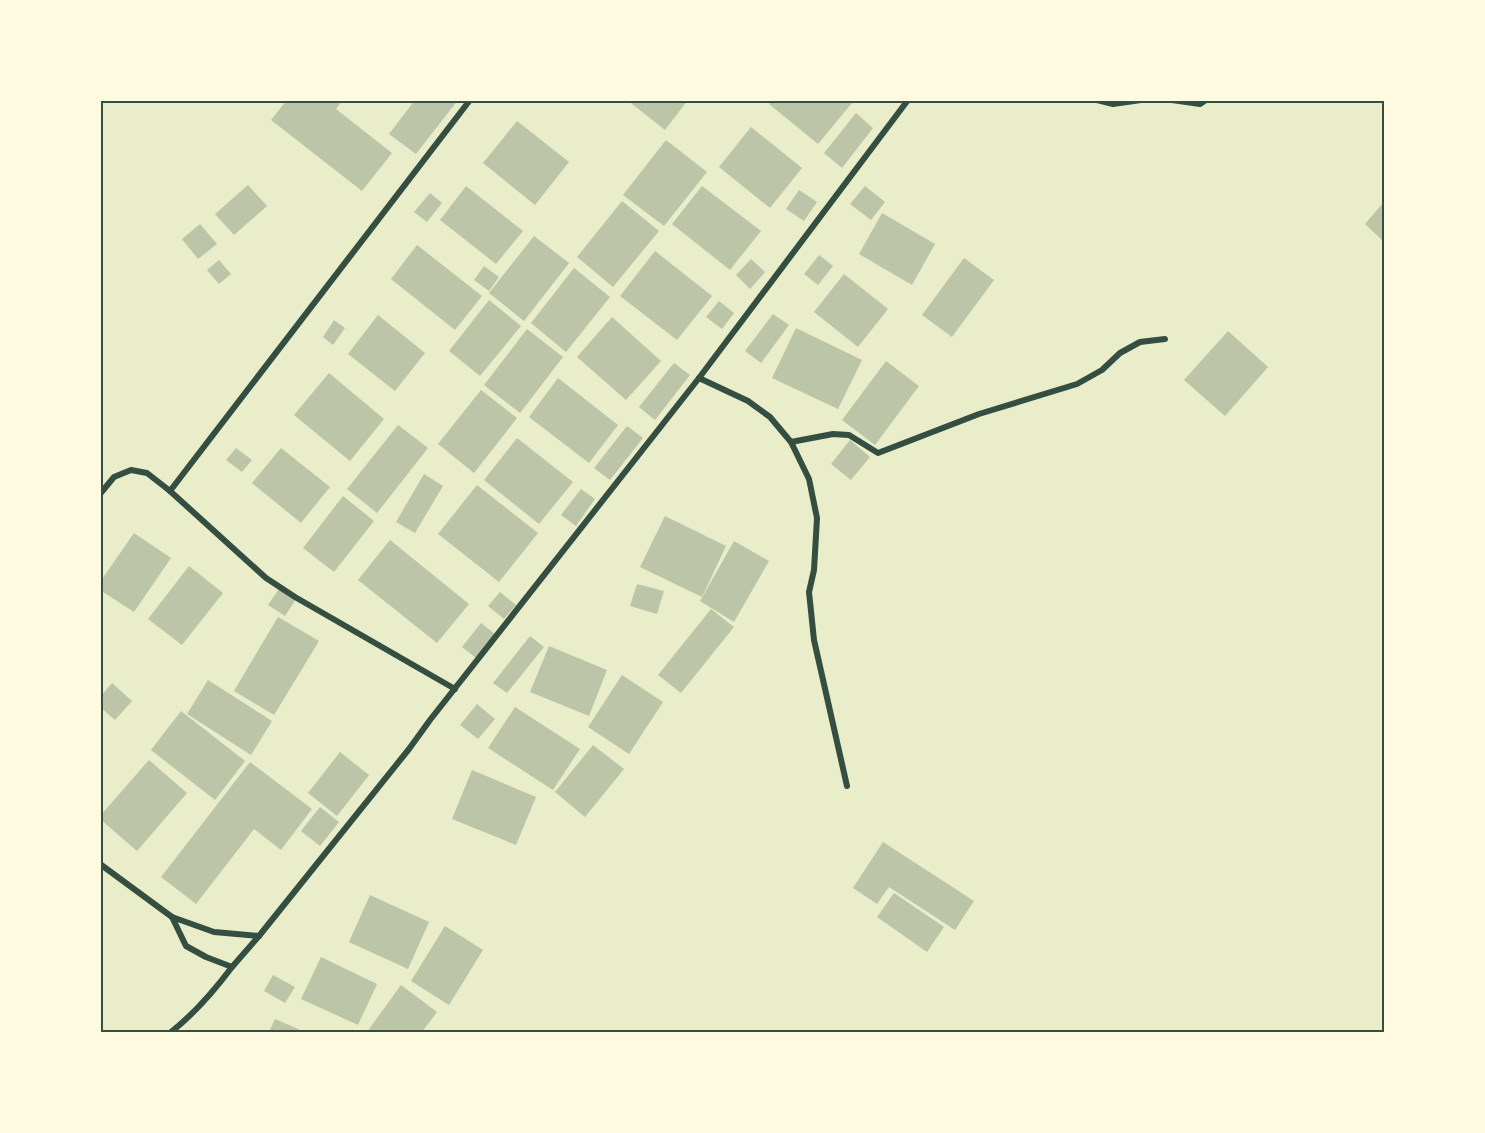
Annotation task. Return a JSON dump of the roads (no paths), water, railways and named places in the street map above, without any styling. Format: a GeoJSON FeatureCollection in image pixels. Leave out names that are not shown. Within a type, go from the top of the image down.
{"type":"FeatureCollection","features":[{"type":"Feature","properties":{"kind":"street"},"geometry":{"type":"LineString","coordinates":[[170,491],[470,100]]}},
{"type":"Feature","properties":{"kind":"street"},"geometry":{"type":"LineString","coordinates":[[171,1032],[183,1023],[214,990],[409,749],[699,378],[908,100]]}},
{"type":"Feature","properties":{"kind":"street"},"geometry":{"type":"LineString","coordinates":[[1097,100],[1113,104],[1142,100]]}},
{"type":"Feature","properties":{"kind":"street"},"geometry":{"type":"LineString","coordinates":[[1172,100],[1200,104],[1206,100]]}},
{"type":"Feature","properties":{"kind":"street"},"geometry":{"type":"LineString","coordinates":[[791,442],[833,434],[849,435],[878,453],[979,414],[1077,384],[1102,370],[1120,353],[1140,342],[1165,339]]}},
{"type":"Feature","properties":{"kind":"street"},"geometry":{"type":"LineString","coordinates":[[699,378],[748,400],[770,417],[791,442],[809,480],[816,518],[814,570],[809,592],[814,640],[847,786]]}},
{"type":"Feature","properties":{"kind":"street"},"geometry":{"type":"LineString","coordinates":[[100,494],[114,477],[131,470],[147,473],[266,578],[455,689]]}},
{"type":"Feature","properties":{"kind":"street"},"geometry":{"type":"LineString","coordinates":[[100,864],[172,918],[214,932],[259,936]]}},
{"type":"Feature","properties":{"kind":"street"},"geometry":{"type":"LineString","coordinates":[[172,918],[186,946],[232,967]]}}]}
